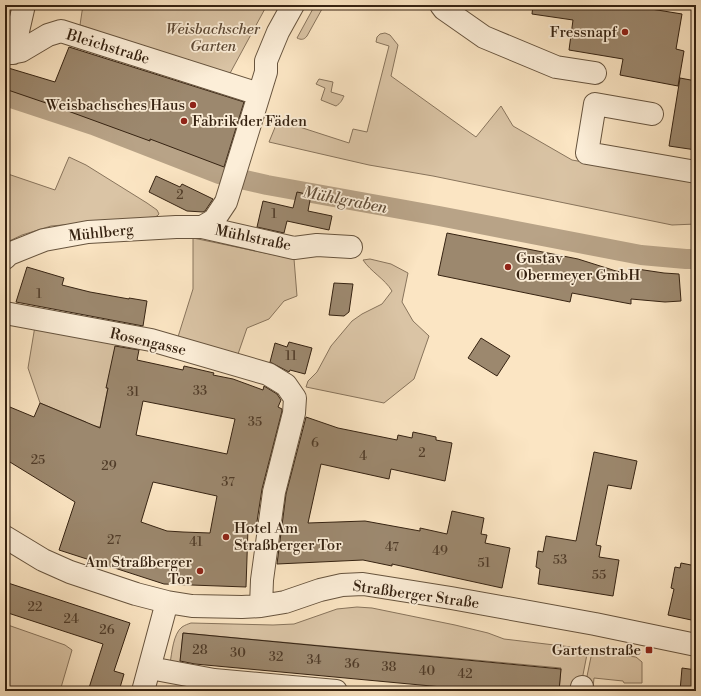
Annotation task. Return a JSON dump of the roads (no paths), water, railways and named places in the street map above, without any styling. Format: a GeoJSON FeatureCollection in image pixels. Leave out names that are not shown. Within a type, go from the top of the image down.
{"type":"FeatureCollection","features":[{"type":"Feature","properties":{"kind":"street"},"geometry":{"type":"LineString","coordinates":[[9,54],[24,5]]}},
{"type":"Feature","properties":{"kind":"street"},"geometry":{"type":"LineString","coordinates":[[202,227],[214,220],[226,202],[266,72],[266,61],[278,32],[293,5]]}},
{"type":"Feature","properties":{"kind":"street"},"geometry":{"type":"LineString","coordinates":[[441,5],[444,9],[484,37],[556,67],[595,73]]}},
{"type":"Feature","properties":{"kind":"street","name":"Bleichstraße"},"geometry":{"type":"LineString","coordinates":[[9,54],[21,51],[48,35],[61,31],[259,94]]}},
{"type":"Feature","properties":{"kind":"street"},"geometry":{"type":"LineString","coordinates":[[652,114],[595,104],[587,153],[696,172]]}},
{"type":"Feature","properties":{"kind":"street","name":"Mühlstraße"},"geometry":{"type":"LineString","coordinates":[[202,227],[294,248],[317,245],[351,246]]}},
{"type":"Feature","properties":{"kind":"street","name":"Mühlberg"},"geometry":{"type":"LineString","coordinates":[[5,258],[9,254],[44,240],[88,232],[202,227]]}},
{"type":"Feature","properties":{"kind":"street","name":"Rosengasse"},"geometry":{"type":"LineString","coordinates":[[5,313],[150,340],[268,374],[286,385],[295,398],[294,413],[274,492],[262,580],[261,606]]}},
{"type":"Feature","properties":{"kind":"street","name":"Straßberger Straße"},"geometry":{"type":"LineString","coordinates":[[5,537],[43,560],[70,572],[136,594],[167,602],[192,606],[261,606],[285,602],[320,590],[342,585],[363,584],[451,598],[696,645]]}},
{"type":"Feature","properties":{"kind":"street"},"geometry":{"type":"LineString","coordinates":[[143,691],[167,602]]}},
{"type":"Feature","properties":{"kind":"street"},"geometry":{"type":"LineString","coordinates":[[150,668],[214,680],[336,691]]}},
{"type":"Feature","properties":{"kind":"waterway","name":"Mühlgraben"},"geometry":{"type":"LineString","coordinates":[[5,96],[93,125],[219,174],[267,185],[641,255],[696,259]]}},
{"type":"Feature","properties":{"kind":"place","name":"Fressnapf"},"geometry":{"type":"Point","coordinates":[625,32]}},
{"type":"Feature","properties":{"kind":"place","name":"Weisbachsches Haus"},"geometry":{"type":"Point","coordinates":[193,105]}},
{"type":"Feature","properties":{"kind":"place","name":"Fabrik der Fäden"},"geometry":{"type":"Point","coordinates":[184,121]}},
{"type":"Feature","properties":{"kind":"place","name":"Gustav Obermeyer GmbH"},"geometry":{"type":"Point","coordinates":[508,267]}},
{"type":"Feature","properties":{"kind":"place","name":"Hotel Am Straßberger Tor"},"geometry":{"type":"Point","coordinates":[226,537]}},
{"type":"Feature","properties":{"kind":"place","name":"Am Straßberger Tor"},"geometry":{"type":"Point","coordinates":[200,571]}},
{"type":"Feature","properties":{"kind":"place","name":"Gartenstraße"},"geometry":{"type":"Point","coordinates":[649,650]}},
{"type":"Feature","properties":{"kind":"park label","name":"Weisbachscher Garten"},"geometry":{"type":"Point","coordinates":[213,38]}}]}
